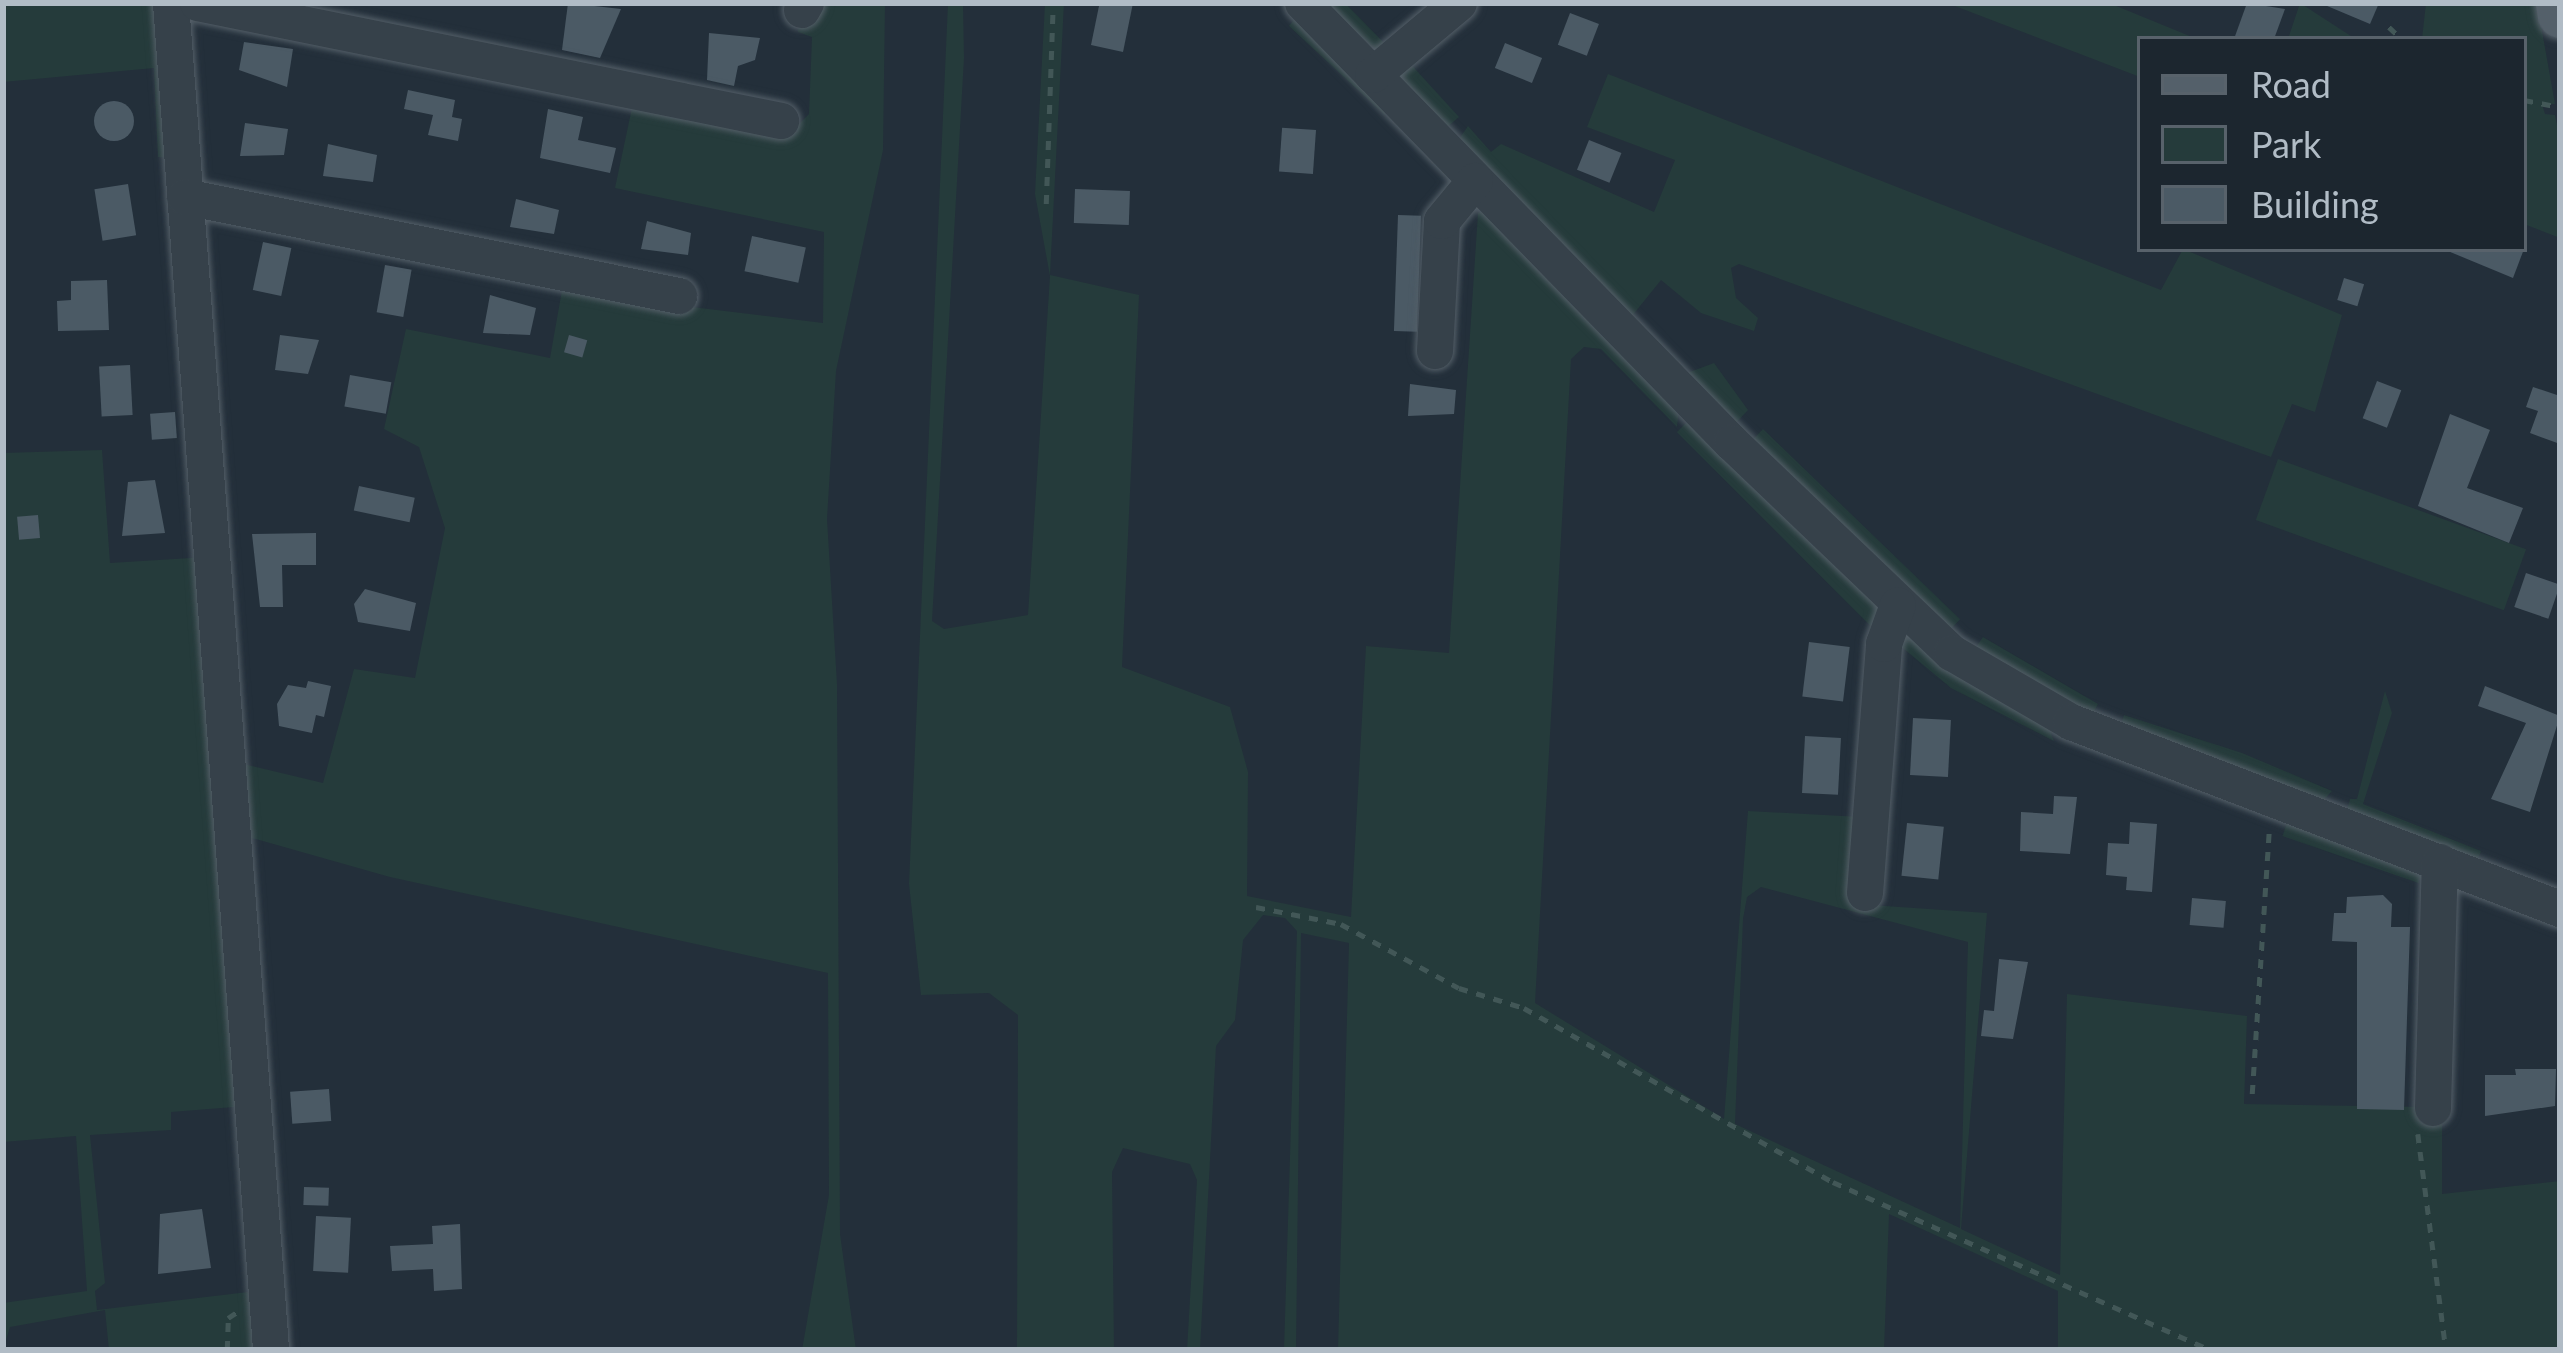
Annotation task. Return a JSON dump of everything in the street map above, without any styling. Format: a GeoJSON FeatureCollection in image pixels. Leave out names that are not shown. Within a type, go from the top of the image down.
{"type":"FeatureCollection","features":[{"type":"Feature","properties":{"kind":"main road"},"geometry":{"type":"LineString","coordinates":[[2558,3],[2560,15]]}},
{"type":"Feature","properties":{"kind":"street"},"geometry":{"type":"LineString","coordinates":[[171,3],[271,1350]]}},
{"type":"Feature","properties":{"kind":"street"},"geometry":{"type":"LineString","coordinates":[[198,3],[781,121]]}},
{"type":"Feature","properties":{"kind":"street"},"geometry":{"type":"LineString","coordinates":[[1304,3],[1898,605],[2016,696],[2560,909]]}},
{"type":"Feature","properties":{"kind":"street"},"geometry":{"type":"LineString","coordinates":[[1372,75],[1459,3]]}},
{"type":"Feature","properties":{"kind":"street"},"geometry":{"type":"LineString","coordinates":[[1435,351],[1442,221],[1475,181]]}},
{"type":"Feature","properties":{"kind":"street"},"geometry":{"type":"LineString","coordinates":[[185,197],[679,296]]}},
{"type":"Feature","properties":{"kind":"street"},"geometry":{"type":"LineString","coordinates":[[1865,893],[1884,644],[1898,605]]}},
{"type":"Feature","properties":{"kind":"street"},"geometry":{"type":"LineString","coordinates":[[2432,1108],[2440,862]]}},
{"type":"Feature","properties":{"kind":"path"},"geometry":{"type":"LineString","coordinates":[[1046,204],[1053,3]]}},
{"type":"Feature","properties":{"kind":"path"},"geometry":{"type":"LineString","coordinates":[[2389,27],[2399,36]]}},
{"type":"Feature","properties":{"kind":"path"},"geometry":{"type":"LineString","coordinates":[[2527,101],[2560,107]]}},
{"type":"Feature","properties":{"kind":"path"},"geometry":{"type":"LineString","coordinates":[[2252,1094],[2269,827],[2280,802]]}},
{"type":"Feature","properties":{"kind":"path"},"geometry":{"type":"LineString","coordinates":[[1256,907],[1341,924],[1459,988],[1524,1008],[1833,1182],[2211,1350]]}},
{"type":"Feature","properties":{"kind":"path"},"geometry":{"type":"LineString","coordinates":[[2432,1108],[2414,1151],[2446,1350]]}},
{"type":"Feature","properties":{"kind":"green space"},"geometry":{"type":"Polygon","coordinates":[[[3,3],[161,3],[173,158],[158,157],[154,68],[3,82],[3,3]]]}},
{"type":"Feature","properties":{"kind":"green space"},"geometry":{"type":"Polygon","coordinates":[[[800,3],[885,3],[883,150],[836,371],[827,519],[837,684],[840,1234],[856,1350],[802,1350],[829,1195],[828,973],[390,877],[252,838],[245,847],[235,762],[323,783],[354,669],[415,678],[445,528],[419,447],[384,429],[406,329],[550,358],[564,279],[692,307],[823,323],[824,232],[615,188],[633,103],[789,134],[809,114],[812,37],[798,32],[800,3]]]}},
{"type":"Feature","properties":{"kind":"green space"},"geometry":{"type":"Polygon","coordinates":[[[948,3],[963,3],[964,58],[932,621],[944,629],[1028,615],[1050,276],[1035,194],[1045,3],[1064,3],[1050,275],[1139,295],[1122,667],[1230,707],[1248,772],[1247,896],[1351,917],[1366,646],[1449,653],[1478,213],[1486,210],[1679,408],[1677,427],[1601,349],[1584,347],[1571,359],[1535,1003],[1724,1119],[1748,811],[1861,817],[1856,904],[1987,913],[1961,1229],[2060,1275],[2067,994],[2247,1016],[2244,1104],[2423,1107],[2442,1118],[2442,1194],[2560,1181],[2560,1350],[2058,1350],[2058,1291],[1889,1214],[1884,1350],[1338,1350],[1349,943],[1301,933],[1296,1350],[1284,1350],[1297,931],[1285,918],[1263,915],[1243,940],[1235,1020],[1216,1046],[1200,1350],[1187,1350],[1197,1180],[1190,1164],[1123,1148],[1112,1172],[1114,1350],[1017,1350],[1018,1015],[989,993],[921,995],[909,884],[948,3]],[[1761,887],[1747,897],[1735,1124],[1960,1228],[1968,942],[1761,887]]]}},
{"type":"Feature","properties":{"kind":"green space"},"geometry":{"type":"Polygon","coordinates":[[[1325,3],[1345,3],[1385,44],[1378,52],[1325,3]]]}},
{"type":"Feature","properties":{"kind":"green space"},"geometry":{"type":"Polygon","coordinates":[[[1947,3],[2109,3],[2190,36],[2137,36],[2137,76],[1947,3]]]}},
{"type":"Feature","properties":{"kind":"green space"},"geometry":{"type":"Polygon","coordinates":[[[2300,3],[2351,36],[2289,36],[2300,3]]]}},
{"type":"Feature","properties":{"kind":"green space"},"geometry":{"type":"Polygon","coordinates":[[[2426,3],[2537,3],[2555,104],[2542,104],[2545,114],[2555,115],[2560,139],[2560,238],[2527,225],[2527,36],[2422,36],[2426,3]]]}},
{"type":"Feature","properties":{"kind":"green space"},"geometry":{"type":"Polygon","coordinates":[[[1300,12],[1385,105],[1385,115],[1289,26],[1300,12]]]}},
{"type":"Feature","properties":{"kind":"green space"},"geometry":{"type":"Polygon","coordinates":[[[1406,59],[1459,117],[1446,128],[1395,79],[1406,59]]]}},
{"type":"Feature","properties":{"kind":"green space"},"geometry":{"type":"Polygon","coordinates":[[[1608,74],[2161,290],[2181,252],[2190,252],[2342,315],[2315,412],[2292,404],[2271,457],[1739,264],[1731,268],[1736,298],[1758,318],[1754,331],[1701,313],[1661,280],[1628,321],[1457,142],[1468,126],[1491,152],[1501,144],[1654,212],[1675,160],[1587,127],[1608,74]]]}},
{"type":"Feature","properties":{"kind":"green space"},"geometry":{"type":"Polygon","coordinates":[[[1714,363],[1748,410],[1733,426],[1679,376],[1714,363]]]}},
{"type":"Feature","properties":{"kind":"green space"},"geometry":{"type":"Polygon","coordinates":[[[1691,418],[1885,612],[1871,626],[1677,432],[1691,418]]]}},
{"type":"Feature","properties":{"kind":"green space"},"geometry":{"type":"Polygon","coordinates":[[[1763,429],[1960,619],[1946,634],[1748,444],[1763,429]]]}},
{"type":"Feature","properties":{"kind":"green space"},"geometry":{"type":"Polygon","coordinates":[[[102,450],[110,563],[207,557],[242,1097],[234,1107],[171,1112],[171,1130],[90,1135],[105,1283],[95,1291],[97,1310],[248,1292],[261,1350],[109,1350],[105,1310],[10,1327],[3,1350],[3,1303],[87,1291],[76,1136],[3,1142],[3,453],[102,450]]]}},
{"type":"Feature","properties":{"kind":"green space"},"geometry":{"type":"Polygon","coordinates":[[[2278,459],[2526,549],[2504,610],[2256,520],[2278,459]]]}},
{"type":"Feature","properties":{"kind":"green space"},"geometry":{"type":"Polygon","coordinates":[[[1909,634],[2047,724],[2054,741],[1951,688],[1898,644],[1909,634]]]}},
{"type":"Feature","properties":{"kind":"green space"},"geometry":{"type":"Polygon","coordinates":[[[1983,637],[2098,704],[2091,717],[1972,653],[1983,637]]]}},
{"type":"Feature","properties":{"kind":"green space"},"geometry":{"type":"Polygon","coordinates":[[[2385,691],[2392,713],[2363,804],[2481,851],[2476,864],[2346,815],[2350,799],[2357,799],[2385,691]]]}},
{"type":"Feature","properties":{"kind":"green space"},"geometry":{"type":"Polygon","coordinates":[[[2124,715],[2242,753],[2332,791],[2320,804],[2120,729],[2124,715]]]}},
{"type":"Feature","properties":{"kind":"green space"},"geometry":{"type":"Polygon","coordinates":[[[2288,820],[2424,867],[2419,883],[2282,836],[2288,820]]]}},
{"type":"Feature","properties":{"kind":"building"},"geometry":{"type":"Polygon","coordinates":[[[568,3],[621,9],[600,58],[562,50],[568,3]]]}},
{"type":"Feature","properties":{"kind":"building"},"geometry":{"type":"Polygon","coordinates":[[[1133,3],[1123,52],[1091,45],[1099,6],[1133,3]]]}},
{"type":"Feature","properties":{"kind":"building"},"geometry":{"type":"Polygon","coordinates":[[[2247,3],[2285,9],[2275,36],[2235,36],[2247,3]]]}},
{"type":"Feature","properties":{"kind":"building"},"geometry":{"type":"Polygon","coordinates":[[[2320,3],[2379,3],[2370,24],[2320,3]]]}},
{"type":"Feature","properties":{"kind":"building"},"geometry":{"type":"Polygon","coordinates":[[[1570,13],[1599,24],[1587,56],[1558,45],[1570,13]]]}},
{"type":"Feature","properties":{"kind":"building"},"geometry":{"type":"Polygon","coordinates":[[[709,33],[760,38],[755,60],[738,66],[734,86],[707,80],[709,33]]]}},
{"type":"Feature","properties":{"kind":"building"},"geometry":{"type":"Polygon","coordinates":[[[244,42],[293,49],[287,87],[239,70],[244,42]]]}},
{"type":"Feature","properties":{"kind":"building"},"geometry":{"type":"Polygon","coordinates":[[[1505,43],[1542,58],[1532,83],[1495,68],[1505,43]]]}},
{"type":"Feature","properties":{"kind":"building"},"geometry":{"type":"Polygon","coordinates":[[[408,90],[455,100],[452,117],[462,119],[458,141],[428,135],[433,115],[404,109],[408,90]]]}},
{"type":"Feature","properties":{"kind":"building"},"geometry":{"type":"Polygon","coordinates":[[[114,101],[128,107],[134,121],[128,135],[114,141],[100,135],[94,121],[100,107],[114,101]]]}},
{"type":"Feature","properties":{"kind":"building"},"geometry":{"type":"Polygon","coordinates":[[[548,109],[583,117],[578,140],[616,148],[610,173],[540,158],[548,109]]]}},
{"type":"Feature","properties":{"kind":"building"},"geometry":{"type":"Polygon","coordinates":[[[245,123],[288,129],[284,155],[240,156],[245,123]]]}},
{"type":"Feature","properties":{"kind":"building"},"geometry":{"type":"Polygon","coordinates":[[[1282,128],[1316,130],[1313,174],[1279,172],[1282,128]]]}},
{"type":"Feature","properties":{"kind":"building"},"geometry":{"type":"Polygon","coordinates":[[[1589,140],[1621,153],[1609,183],[1577,170],[1589,140]]]}},
{"type":"Feature","properties":{"kind":"building"},"geometry":{"type":"Polygon","coordinates":[[[328,144],[377,155],[373,182],[323,176],[328,144]]]}},
{"type":"Feature","properties":{"kind":"building"},"geometry":{"type":"Polygon","coordinates":[[[128,184],[136,235],[103,241],[94,189],[128,184]]]}},
{"type":"Feature","properties":{"kind":"building"},"geometry":{"type":"Polygon","coordinates":[[[1075,189],[1130,191],[1129,225],[1074,223],[1075,189]]]}},
{"type":"Feature","properties":{"kind":"building"},"geometry":{"type":"Polygon","coordinates":[[[516,199],[559,210],[554,234],[510,227],[516,199]]]}},
{"type":"Feature","properties":{"kind":"building"},"geometry":{"type":"Polygon","coordinates":[[[1398,215],[1421,216],[1417,332],[1394,331],[1398,215]]]}},
{"type":"Feature","properties":{"kind":"building"},"geometry":{"type":"Polygon","coordinates":[[[647,221],[691,233],[688,255],[641,249],[647,221]]]}},
{"type":"Feature","properties":{"kind":"building"},"geometry":{"type":"Polygon","coordinates":[[[752,236],[806,247],[798,283],[745,271],[752,236]]]}},
{"type":"Feature","properties":{"kind":"building"},"geometry":{"type":"Polygon","coordinates":[[[263,242],[291,248],[281,296],[253,290],[263,242]]]}},
{"type":"Feature","properties":{"kind":"building"},"geometry":{"type":"Polygon","coordinates":[[[2450,252],[2523,252],[2513,278],[2450,252]]]}},
{"type":"Feature","properties":{"kind":"building"},"geometry":{"type":"Polygon","coordinates":[[[385,265],[412,270],[403,317],[377,312],[385,265]]]}},
{"type":"Feature","properties":{"kind":"building"},"geometry":{"type":"Polygon","coordinates":[[[2344,278],[2364,284],[2357,306],[2337,300],[2344,278]]]}},
{"type":"Feature","properties":{"kind":"building"},"geometry":{"type":"Polygon","coordinates":[[[107,280],[109,330],[58,331],[57,301],[71,300],[71,281],[107,280]]]}},
{"type":"Feature","properties":{"kind":"building"},"geometry":{"type":"Polygon","coordinates":[[[490,295],[536,308],[530,335],[483,333],[490,295]]]}},
{"type":"Feature","properties":{"kind":"building"},"geometry":{"type":"Polygon","coordinates":[[[280,335],[319,340],[308,374],[275,370],[280,335]]]}},
{"type":"Feature","properties":{"kind":"building"},"geometry":{"type":"Polygon","coordinates":[[[569,335],[587,340],[582,358],[564,352],[569,335]]]}},
{"type":"Feature","properties":{"kind":"building"},"geometry":{"type":"Polygon","coordinates":[[[130,365],[133,415],[102,417],[99,367],[130,365]]]}},
{"type":"Feature","properties":{"kind":"building"},"geometry":{"type":"Polygon","coordinates":[[[350,375],[391,382],[386,414],[344,407],[350,375]]]}},
{"type":"Feature","properties":{"kind":"building"},"geometry":{"type":"Polygon","coordinates":[[[2377,381],[2401,390],[2387,428],[2363,418],[2377,381]]]}},
{"type":"Feature","properties":{"kind":"building"},"geometry":{"type":"Polygon","coordinates":[[[1410,384],[1456,390],[1454,414],[1408,416],[1410,384]]]}},
{"type":"Feature","properties":{"kind":"building"},"geometry":{"type":"Polygon","coordinates":[[[2533,387],[2560,396],[2560,444],[2530,433],[2538,411],[2526,407],[2533,387]]]}},
{"type":"Feature","properties":{"kind":"building"},"geometry":{"type":"Polygon","coordinates":[[[175,412],[177,438],[152,440],[150,414],[175,412]]]}},
{"type":"Feature","properties":{"kind":"building"},"geometry":{"type":"Polygon","coordinates":[[[2450,414],[2490,430],[2467,488],[2523,508],[2509,543],[2418,506],[2450,414]]]}},
{"type":"Feature","properties":{"kind":"building"},"geometry":{"type":"Polygon","coordinates":[[[155,480],[165,533],[122,536],[128,482],[155,480]]]}},
{"type":"Feature","properties":{"kind":"building"},"geometry":{"type":"Polygon","coordinates":[[[359,486],[415,498],[410,522],[354,510],[359,486]]]}},
{"type":"Feature","properties":{"kind":"building"},"geometry":{"type":"Polygon","coordinates":[[[38,515],[40,538],[19,540],[17,517],[38,515]]]}},
{"type":"Feature","properties":{"kind":"building"},"geometry":{"type":"Polygon","coordinates":[[[316,533],[316,565],[282,565],[283,607],[260,607],[252,534],[316,533]]]}},
{"type":"Feature","properties":{"kind":"building"},"geometry":{"type":"Polygon","coordinates":[[[2526,573],[2560,585],[2548,619],[2514,607],[2526,573]]]}},
{"type":"Feature","properties":{"kind":"building"},"geometry":{"type":"Polygon","coordinates":[[[365,589],[416,603],[410,631],[358,622],[354,604],[365,589]]]}},
{"type":"Feature","properties":{"kind":"building"},"geometry":{"type":"Polygon","coordinates":[[[1809,642],[1850,647],[1843,702],[1802,697],[1809,642]]]}},
{"type":"Feature","properties":{"kind":"building"},"geometry":{"type":"Polygon","coordinates":[[[308,681],[331,686],[324,717],[316,715],[312,733],[279,726],[277,704],[288,685],[306,688],[308,681]]]}},
{"type":"Feature","properties":{"kind":"building"},"geometry":{"type":"Polygon","coordinates":[[[2485,686],[2560,716],[2530,812],[2491,799],[2526,723],[2478,706],[2485,686]]]}},
{"type":"Feature","properties":{"kind":"building"},"geometry":{"type":"Polygon","coordinates":[[[1913,718],[1951,720],[1948,777],[1910,775],[1913,718]]]}},
{"type":"Feature","properties":{"kind":"building"},"geometry":{"type":"Polygon","coordinates":[[[1805,736],[1841,738],[1838,795],[1802,793],[1805,736]]]}},
{"type":"Feature","properties":{"kind":"building"},"geometry":{"type":"Polygon","coordinates":[[[2054,796],[2077,797],[2070,854],[2020,851],[2021,812],[2053,814],[2054,796]]]}},
{"type":"Feature","properties":{"kind":"building"},"geometry":{"type":"Polygon","coordinates":[[[2130,822],[2157,824],[2152,892],[2126,890],[2127,877],[2106,875],[2108,843],[2129,844],[2130,822]]]}},
{"type":"Feature","properties":{"kind":"building"},"geometry":{"type":"Polygon","coordinates":[[[1907,823],[1944,827],[1938,880],[1901,876],[1907,823]]]}},
{"type":"Feature","properties":{"kind":"building"},"geometry":{"type":"Polygon","coordinates":[[[2383,895],[2392,904],[2391,927],[2410,927],[2404,1110],[2357,1109],[2357,942],[2332,941],[2334,913],[2346,913],[2347,897],[2383,895]]]}},
{"type":"Feature","properties":{"kind":"building"},"geometry":{"type":"Polygon","coordinates":[[[2192,898],[2226,901],[2224,928],[2190,925],[2192,898]]]}},
{"type":"Feature","properties":{"kind":"building"},"geometry":{"type":"Polygon","coordinates":[[[1999,959],[2028,962],[2013,1039],[1981,1036],[1984,1010],[1994,1011],[1999,959]]]}},
{"type":"Feature","properties":{"kind":"building"},"geometry":{"type":"Polygon","coordinates":[[[2515,1069],[2556,1069],[2555,1106],[2485,1116],[2485,1075],[2516,1075],[2515,1069]]]}},
{"type":"Feature","properties":{"kind":"building"},"geometry":{"type":"Polygon","coordinates":[[[329,1089],[331,1121],[292,1124],[290,1092],[329,1089]]]}},
{"type":"Feature","properties":{"kind":"building"},"geometry":{"type":"Polygon","coordinates":[[[304,1187],[329,1188],[328,1206],[303,1205],[304,1187]]]}},
{"type":"Feature","properties":{"kind":"building"},"geometry":{"type":"Polygon","coordinates":[[[202,1209],[211,1268],[158,1274],[160,1214],[202,1209]]]}},
{"type":"Feature","properties":{"kind":"building"},"geometry":{"type":"Polygon","coordinates":[[[316,1216],[351,1218],[348,1273],[313,1271],[316,1216]]]}},
{"type":"Feature","properties":{"kind":"building"},"geometry":{"type":"Polygon","coordinates":[[[460,1224],[462,1289],[434,1291],[433,1269],[392,1271],[390,1246],[433,1244],[432,1226],[460,1224]]]}}]}
